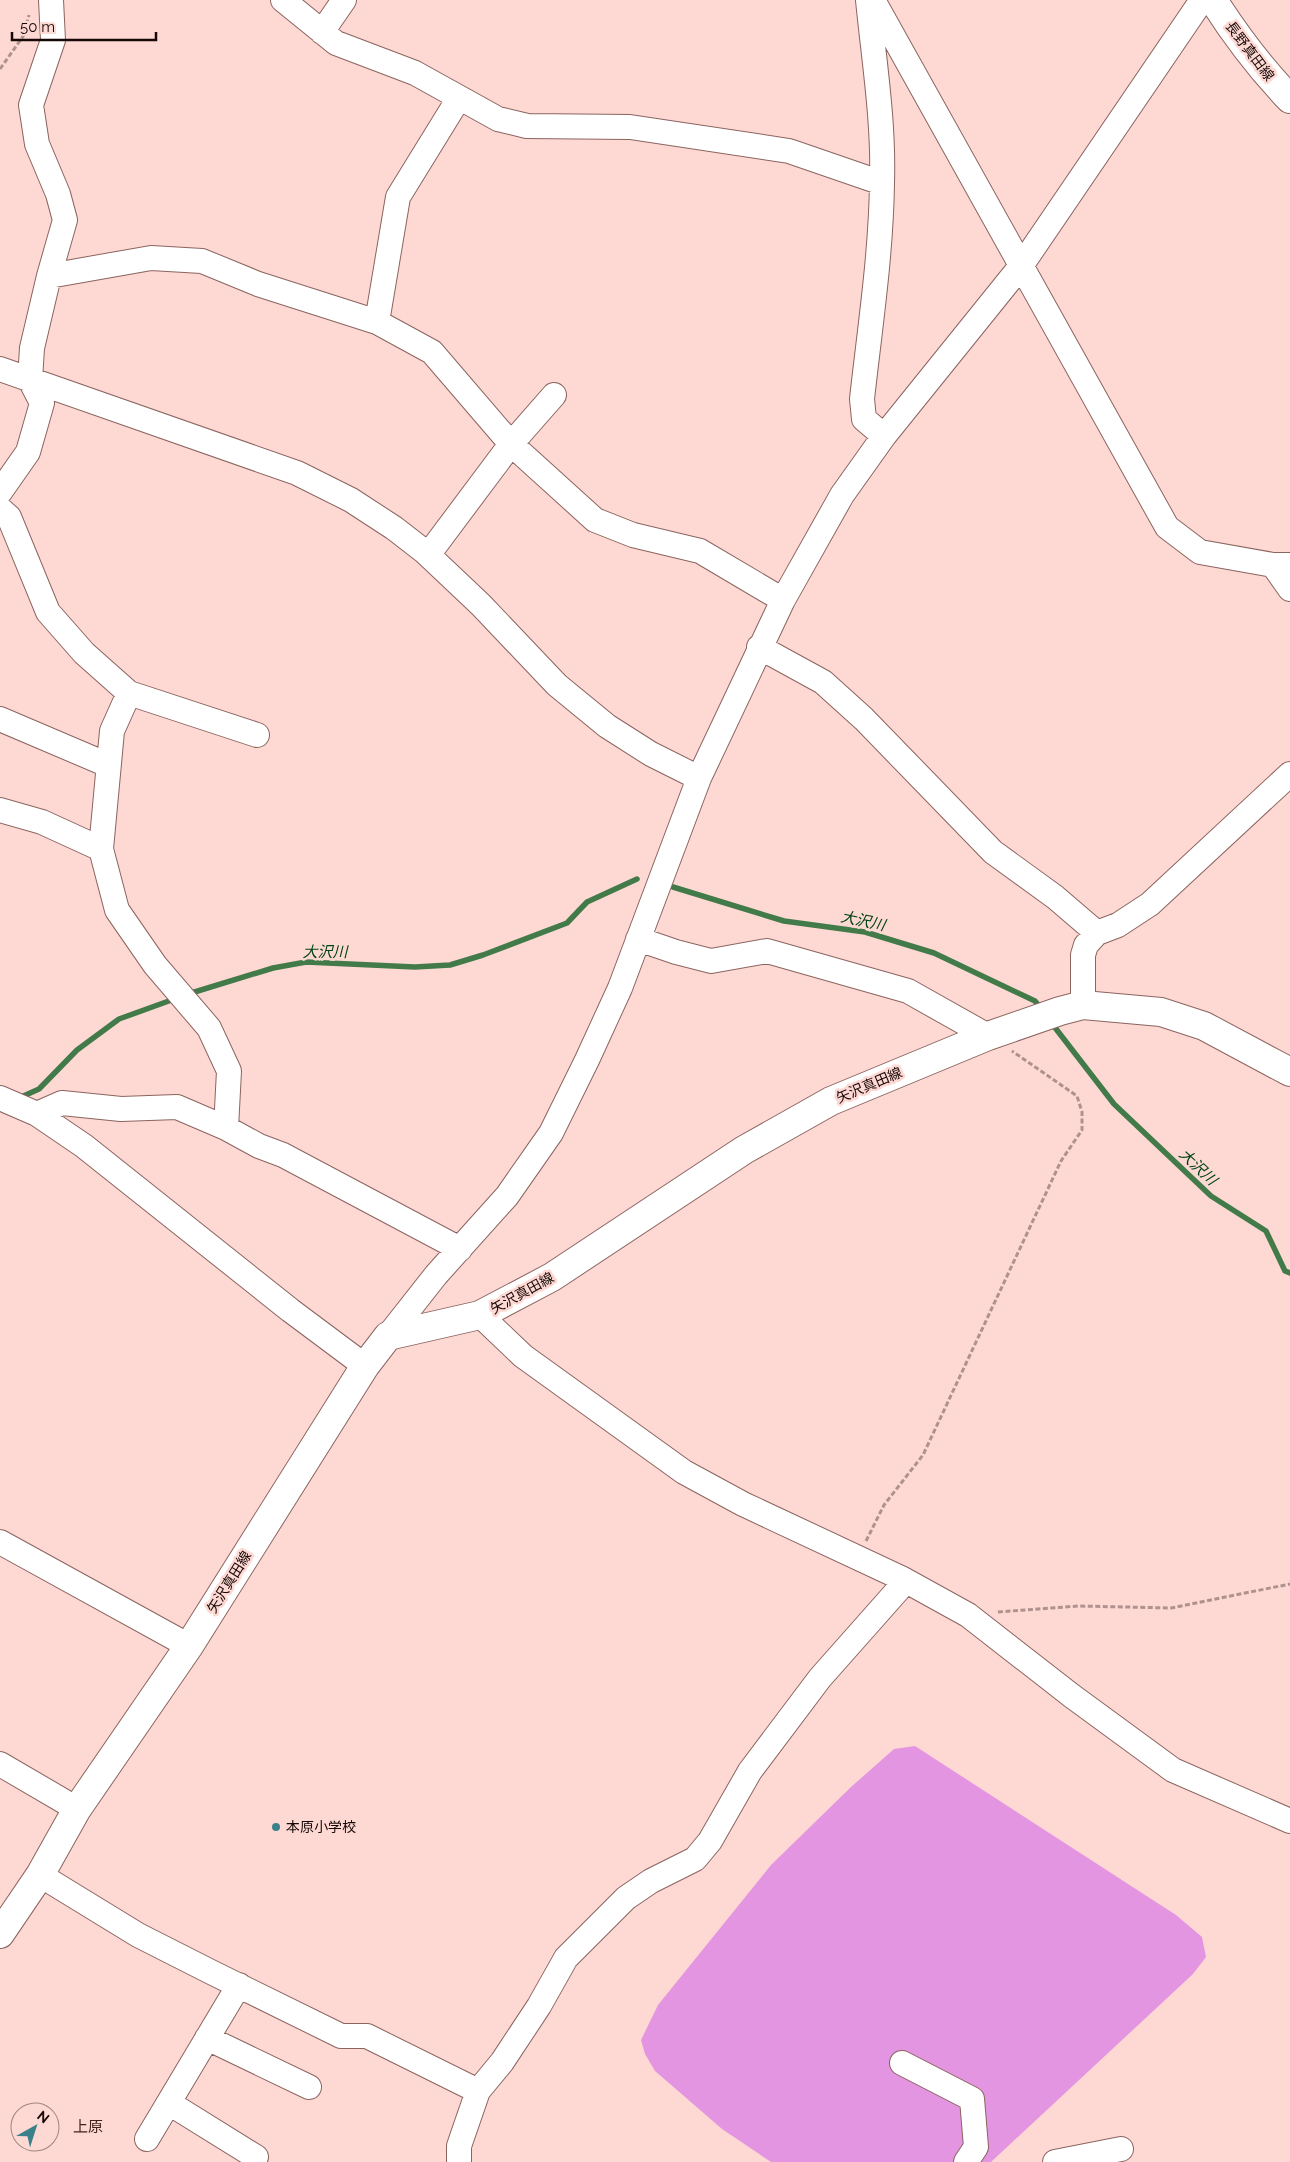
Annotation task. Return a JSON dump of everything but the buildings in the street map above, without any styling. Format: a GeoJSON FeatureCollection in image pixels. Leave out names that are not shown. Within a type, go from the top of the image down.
{"type":"FeatureCollection","features":[{"type":"Feature","properties":{"kind":"main road","name":"長野真田線"},"geometry":{"type":"LineString","coordinates":[[1213,0],[1240,42],[1264,73],[1290,99]]}},
{"type":"Feature","properties":{"kind":"main road","name":"矢沢真田線"},"geometry":{"type":"LineString","coordinates":[[0,1934],[40,1875],[77,1808],[189,1646],[365,1366],[388,1336],[480,1315],[552,1276],[744,1150],[831,1101],[988,1036],[1060,1011],[1083,1005],[1161,1012],[1204,1026],[1290,1072]]}},
{"type":"Feature","properties":{"kind":"street"},"geometry":{"type":"LineString","coordinates":[[283,0],[336,44],[415,73],[498,119],[527,126],[630,128],[790,151],[882,183]]}},
{"type":"Feature","properties":{"kind":"street"},"geometry":{"type":"LineString","coordinates":[[322,32],[344,0]]}},
{"type":"Feature","properties":{"kind":"street"},"geometry":{"type":"LineString","coordinates":[[868,0],[882,129],[882,183],[877,267],[862,399],[864,419],[884,436]]}},
{"type":"Feature","properties":{"kind":"street"},"geometry":{"type":"LineString","coordinates":[[873,0],[1168,527],[1200,552],[1282,565],[1290,589]]}},
{"type":"Feature","properties":{"kind":"street"},"geometry":{"type":"LineString","coordinates":[[388,1336],[436,1275],[507,1196],[551,1133],[588,1060],[620,988],[699,778],[759,647],[842,495],[884,436],[1021,266],[1202,0]]}},
{"type":"Feature","properties":{"kind":"street"},"geometry":{"type":"LineString","coordinates":[[0,492],[28,452],[42,403],[30,380],[32,348],[49,276],[65,220],[58,194],[37,144],[31,105],[53,40],[41,4]]}},
{"type":"Feature","properties":{"kind":"street"},"geometry":{"type":"LineString","coordinates":[[377,322],[398,197],[459,98]]}},
{"type":"Feature","properties":{"kind":"street"},"geometry":{"type":"LineString","coordinates":[[49,276],[151,258],[202,261],[258,284],[377,322],[432,352],[511,444],[595,520],[634,535],[700,551],[783,600]]}},
{"type":"Feature","properties":{"kind":"street"},"geometry":{"type":"LineString","coordinates":[[0,369],[220,444],[297,473],[351,500],[394,528],[428,556],[481,605],[557,685],[607,726],[651,754],[699,778]]}},
{"type":"Feature","properties":{"kind":"street"},"geometry":{"type":"LineString","coordinates":[[428,556],[511,444],[554,395]]}},
{"type":"Feature","properties":{"kind":"street"},"geometry":{"type":"LineString","coordinates":[[0,509],[9,517],[48,612],[84,653],[129,693],[257,735]]}},
{"type":"Feature","properties":{"kind":"street"},"geometry":{"type":"LineString","coordinates":[[759,647],[823,682],[864,719],[993,852],[1055,897],[1097,933]]}},
{"type":"Feature","properties":{"kind":"street"},"geometry":{"type":"LineString","coordinates":[[129,693],[112,731],[101,849],[117,910],[155,965],[209,1028],[229,1071],[226,1128]]}},
{"type":"Feature","properties":{"kind":"street"},"geometry":{"type":"LineString","coordinates":[[0,719],[108,765]]}},
{"type":"Feature","properties":{"kind":"street"},"geometry":{"type":"LineString","coordinates":[[1083,1005],[1083,954],[1086,945],[1097,933],[1118,925],[1150,904],[1290,774]]}},
{"type":"Feature","properties":{"kind":"street"},"geometry":{"type":"LineString","coordinates":[[0,810],[42,822],[101,849]]}},
{"type":"Feature","properties":{"kind":"street"},"geometry":{"type":"LineString","coordinates":[[638,940],[711,961],[767,951],[908,991],[988,1036]]}},
{"type":"Feature","properties":{"kind":"street"},"geometry":{"type":"LineString","coordinates":[[0,1098],[37,1114],[84,1146],[290,1310],[365,1366]]}},
{"type":"Feature","properties":{"kind":"street"},"geometry":{"type":"LineString","coordinates":[[37,1114],[62,1103],[121,1109],[177,1107],[226,1128],[259,1146],[283,1155],[460,1249]]}},
{"type":"Feature","properties":{"kind":"street"},"geometry":{"type":"LineString","coordinates":[[480,1315],[523,1356],[684,1472],[744,1504],[905,1582],[968,1615],[1072,1696],[1173,1770],[1290,1821]]}},
{"type":"Feature","properties":{"kind":"street"},"geometry":{"type":"LineString","coordinates":[[0,1542],[189,1646]]}},
{"type":"Feature","properties":{"kind":"street"},"geometry":{"type":"LineString","coordinates":[[459,2162],[459,2146],[478,2090],[502,2062],[539,2006],[566,1958],[626,1898],[651,1881],[695,1859],[710,1841],[761,1755],[820,1678],[905,1582]]}},
{"type":"Feature","properties":{"kind":"street"},"geometry":{"type":"LineString","coordinates":[[0,1764],[77,1808]]}},
{"type":"Feature","properties":{"kind":"street"},"geometry":{"type":"LineString","coordinates":[[40,1875],[138,1935],[341,2036],[367,2036],[478,2090]]}},
{"type":"Feature","properties":{"kind":"street"},"geometry":{"type":"LineString","coordinates":[[147,2139],[238,1985]]}},
{"type":"Feature","properties":{"kind":"street"},"geometry":{"type":"LineString","coordinates":[[207,2038],[309,2087]]}},
{"type":"Feature","properties":{"kind":"street"},"geometry":{"type":"LineString","coordinates":[[902,2063],[972,2099],[976,2147],[966,2162]]}},
{"type":"Feature","properties":{"kind":"street"},"geometry":{"type":"LineString","coordinates":[[169,2103],[256,2157],[253,2162]]}},
{"type":"Feature","properties":{"kind":"street"},"geometry":{"type":"LineString","coordinates":[[1055,2162],[1121,2149]]}},
{"type":"Feature","properties":{"kind":"path"},"geometry":{"type":"LineString","coordinates":[[0,69],[24,36],[41,4]]}},
{"type":"Feature","properties":{"kind":"path"},"geometry":{"type":"LineString","coordinates":[[857,1559],[884,1504],[923,1455],[1061,1161],[1082,1130],[1082,1112],[1077,1096],[988,1036]]}},
{"type":"Feature","properties":{"kind":"path"},"geometry":{"type":"LineString","coordinates":[[968,1615],[1078,1606],[1171,1608],[1290,1584]]}},
{"type":"Feature","properties":{"kind":"shaded area"},"geometry":{"type":"Polygon","coordinates":[[[915,1746],[1176,1915],[1202,1937],[1206,1957],[1193,1974],[991,2162],[771,2162],[722,2129],[655,2071],[645,2054],[641,2040],[658,2005],[771,1865],[851,1787],[894,1749],[915,1746]]]}},
{"type":"Feature","properties":{"kind":"waterway","name":"大沢川"},"geometry":{"type":"LineString","coordinates":[[188,994],[273,968],[306,962],[415,967],[450,965],[483,955],[567,923],[587,902],[637,879]]}},
{"type":"Feature","properties":{"kind":"waterway","name":"大沢川"},"geometry":{"type":"LineString","coordinates":[[673,887],[784,921],[865,932],[934,953],[1035,1001],[1039,1006]]}},
{"type":"Feature","properties":{"kind":"waterway","name":"大沢川"},"geometry":{"type":"LineString","coordinates":[[19,1098],[39,1089],[77,1050],[119,1019],[177,998]]}},
{"type":"Feature","properties":{"kind":"waterway","name":"大沢川"},"geometry":{"type":"LineString","coordinates":[[1053,1025],[1114,1104],[1211,1196],[1266,1231],[1285,1271],[1290,1273]]}},
{"type":"Feature","properties":{"kind":"place","name":"本原小学校"},"geometry":{"type":"Point","coordinates":[276,1827]}},
{"type":"Feature","properties":{"kind":"district","name":"上原"},"geometry":{"type":"Point","coordinates":[88,2127]}}]}
